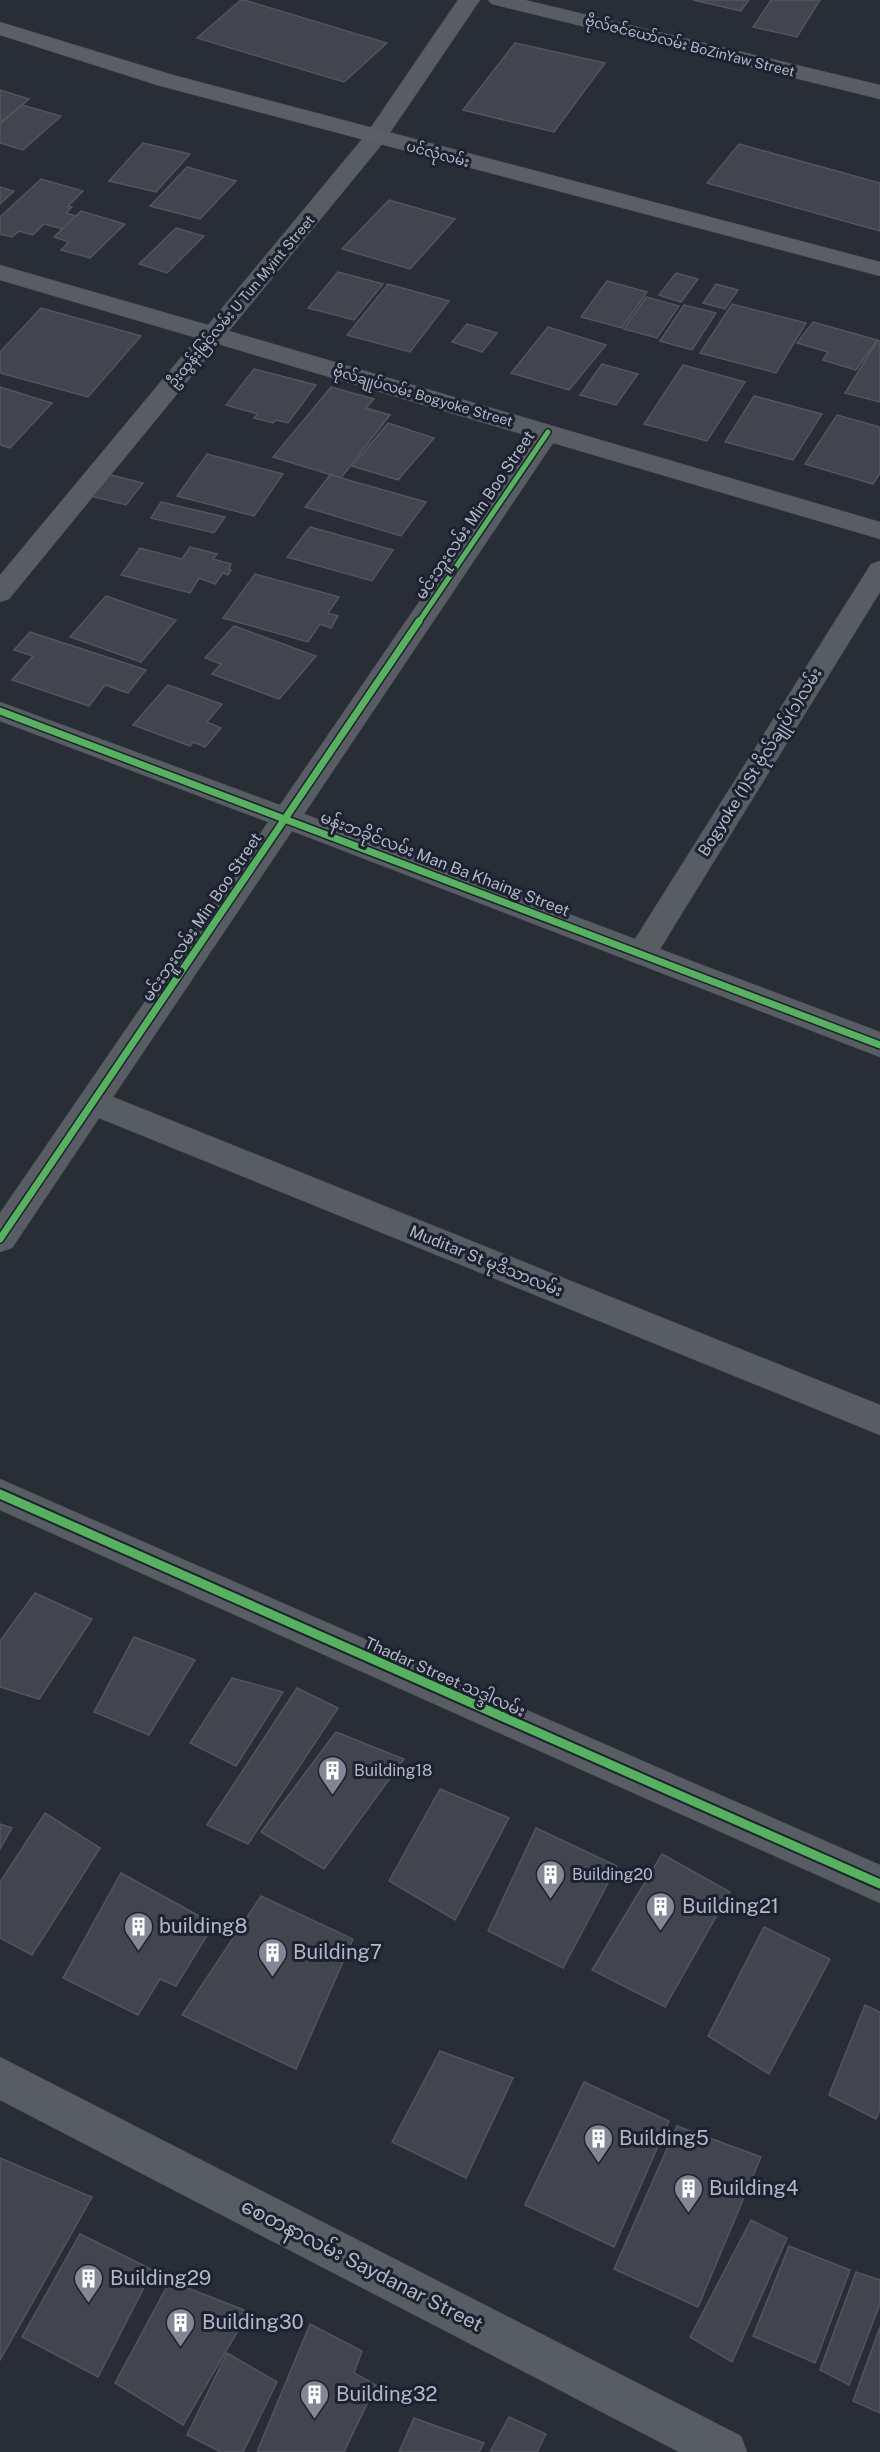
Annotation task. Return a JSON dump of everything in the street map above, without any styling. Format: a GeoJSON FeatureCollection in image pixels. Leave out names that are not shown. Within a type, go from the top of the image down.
{"type":"FeatureCollection","features":[{"type":"Feature","properties":{"kind":"main road","name":"ပင်လုံလမ်း"},"geometry":{"type":"LineString","coordinates":[[0,28],[165,80],[375,138],[880,269]]}},
{"type":"Feature","properties":{"kind":"street","name":"ဦးထွန်းမြင့်လမ်း U Tun Myint Street"},"geometry":{"type":"LineString","coordinates":[[0,593],[375,138],[469,0]]}},
{"type":"Feature","properties":{"kind":"street","name":"ဗိုလ်ဇင်ယော်လမ်း BoZinYaw Street"},"geometry":{"type":"LineString","coordinates":[[499,0],[880,92]]}},
{"type":"Feature","properties":{"kind":"street","name":"ဗိုလ်ချုပ်လမ်း Bogyoke Street"},"geometry":{"type":"LineString","coordinates":[[0,272],[880,531]]}},
{"type":"Feature","properties":{"kind":"street","name":"မင်းဘူးလမ်း Min Boo Street"},"geometry":{"type":"LineString","coordinates":[[0,1239],[548,432]]}},
{"type":"Feature","properties":{"kind":"street","name":"Bogyoke (1)St ဗိုလ်ချုပ်(၁)လမ်း"},"geometry":{"type":"LineString","coordinates":[[641,954],[880,570]]}},
{"type":"Feature","properties":{"kind":"street","name":"မန်းဘခိုင်လမ်း Man Ba Khaing Street"},"geometry":{"type":"LineString","coordinates":[[0,711],[880,1045]]}},
{"type":"Feature","properties":{"kind":"street","name":"Muditar St မုဒိသာလမ်း"},"geometry":{"type":"LineString","coordinates":[[93,1102],[880,1420]]}},
{"type":"Feature","properties":{"kind":"street","name":"Thadar Street သဒ္ဒါလမ်း"},"geometry":{"type":"LineString","coordinates":[[0,1494],[880,1884]]}},
{"type":"Feature","properties":{"kind":"street","name":"စေတနာလမ်း Saydanar Street"},"geometry":{"type":"LineString","coordinates":[[0,2078],[725,2452]]}},
{"type":"Feature","properties":{"kind":"building"},"geometry":{"type":"Polygon","coordinates":[[[241,0],[387,43],[344,82],[197,38],[241,0]]]}},
{"type":"Feature","properties":{"kind":"building"},"geometry":{"type":"Polygon","coordinates":[[[693,0],[749,0],[741,11],[693,0]]]}},
{"type":"Feature","properties":{"kind":"building"},"geometry":{"type":"Polygon","coordinates":[[[771,0],[820,0],[797,37],[753,27],[771,0]]]}},
{"type":"Feature","properties":{"kind":"building"},"geometry":{"type":"Polygon","coordinates":[[[515,43],[605,63],[554,132],[463,110],[515,43]]]}},
{"type":"Feature","properties":{"kind":"building"},"geometry":{"type":"Polygon","coordinates":[[[0,90],[29,99],[0,123],[0,90]]]}},
{"type":"Feature","properties":{"kind":"building"},"geometry":{"type":"Polygon","coordinates":[[[22,105],[61,116],[23,150],[0,143],[0,124],[22,105]]]}},
{"type":"Feature","properties":{"kind":"building"},"geometry":{"type":"Polygon","coordinates":[[[143,143],[190,154],[156,192],[109,181],[143,143]]]}},
{"type":"Feature","properties":{"kind":"building"},"geometry":{"type":"Polygon","coordinates":[[[739,144],[880,183],[880,231],[707,183],[739,144]]]}},
{"type":"Feature","properties":{"kind":"building"},"geometry":{"type":"Polygon","coordinates":[[[187,167],[236,181],[200,219],[150,206],[187,167]]]}},
{"type":"Feature","properties":{"kind":"building"},"geometry":{"type":"Polygon","coordinates":[[[41,179],[83,191],[68,206],[72,207],[66,213],[76,216],[63,229],[44,224],[33,235],[19,231],[12,237],[0,234],[0,217],[41,179]]]}},
{"type":"Feature","properties":{"kind":"building"},"geometry":{"type":"Polygon","coordinates":[[[0,187],[14,191],[0,204],[0,187]]]}},
{"type":"Feature","properties":{"kind":"building"},"geometry":{"type":"Polygon","coordinates":[[[389,200],[455,219],[410,269],[342,249],[389,200]]]}},
{"type":"Feature","properties":{"kind":"building"},"geometry":{"type":"Polygon","coordinates":[[[81,211],[125,224],[90,258],[61,250],[69,242],[54,237],[81,211]]]}},
{"type":"Feature","properties":{"kind":"building"},"geometry":{"type":"Polygon","coordinates":[[[176,228],[204,236],[167,273],[139,264],[176,228]]]}},
{"type":"Feature","properties":{"kind":"building"},"geometry":{"type":"Polygon","coordinates":[[[338,272],[383,284],[354,320],[308,308],[338,272]]]}},
{"type":"Feature","properties":{"kind":"building"},"geometry":{"type":"Polygon","coordinates":[[[676,273],[698,279],[681,302],[659,295],[676,273]]]}},
{"type":"Feature","properties":{"kind":"building"},"geometry":{"type":"Polygon","coordinates":[[[607,281],[647,292],[622,328],[581,317],[607,281]]]}},
{"type":"Feature","properties":{"kind":"building"},"geometry":{"type":"Polygon","coordinates":[[[388,284],[449,301],[410,352],[347,335],[388,284]]]}},
{"type":"Feature","properties":{"kind":"building"},"geometry":{"type":"Polygon","coordinates":[[[716,284],[738,290],[725,309],[703,303],[716,284]]]}},
{"type":"Feature","properties":{"kind":"building"},"geometry":{"type":"Polygon","coordinates":[[[646,297],[679,306],[657,338],[624,329],[646,297]]]}},
{"type":"Feature","properties":{"kind":"building"},"geometry":{"type":"Polygon","coordinates":[[[732,304],[806,323],[776,373],[700,353],[732,304]]]}},
{"type":"Feature","properties":{"kind":"building"},"geometry":{"type":"Polygon","coordinates":[[[684,305],[716,313],[692,350],[660,341],[684,305]]]}},
{"type":"Feature","properties":{"kind":"building"},"geometry":{"type":"Polygon","coordinates":[[[41,308],[141,336],[88,397],[0,373],[0,352],[41,308]]]}},
{"type":"Feature","properties":{"kind":"building"},"geometry":{"type":"Polygon","coordinates":[[[813,322],[877,340],[856,370],[823,360],[828,352],[797,343],[813,322]]]}},
{"type":"Feature","properties":{"kind":"building"},"geometry":{"type":"Polygon","coordinates":[[[467,324],[497,333],[482,352],[452,342],[467,324]]]}},
{"type":"Feature","properties":{"kind":"building"},"geometry":{"type":"Polygon","coordinates":[[[548,327],[606,345],[569,390],[511,373],[548,327]]]}},
{"type":"Feature","properties":{"kind":"building"},"geometry":{"type":"Polygon","coordinates":[[[878,340],[880,341],[880,402],[845,393],[878,340]]]}},
{"type":"Feature","properties":{"kind":"building"},"geometry":{"type":"Polygon","coordinates":[[[602,364],[638,374],[616,405],[580,395],[602,364]]]}},
{"type":"Feature","properties":{"kind":"building"},"geometry":{"type":"Polygon","coordinates":[[[683,365],[745,382],[707,441],[644,424],[683,365]]]}},
{"type":"Feature","properties":{"kind":"building"},"geometry":{"type":"Polygon","coordinates":[[[254,369],[316,385],[288,423],[276,420],[273,423],[254,418],[258,414],[226,405],[254,369]]]}},
{"type":"Feature","properties":{"kind":"building"},"geometry":{"type":"Polygon","coordinates":[[[0,387],[52,403],[10,448],[0,445],[0,387]]]}},
{"type":"Feature","properties":{"kind":"building"},"geometry":{"type":"Polygon","coordinates":[[[331,387],[374,399],[366,408],[390,415],[341,478],[273,457],[331,387]]]}},
{"type":"Feature","properties":{"kind":"building"},"geometry":{"type":"Polygon","coordinates":[[[754,396],[822,414],[793,460],[725,442],[754,396]]]}},
{"type":"Feature","properties":{"kind":"building"},"geometry":{"type":"Polygon","coordinates":[[[837,415],[880,427],[880,473],[873,484],[805,464],[837,415]]]}},
{"type":"Feature","properties":{"kind":"building"},"geometry":{"type":"Polygon","coordinates":[[[388,423],[434,438],[398,480],[352,466],[388,423]]]}},
{"type":"Feature","properties":{"kind":"building"},"geometry":{"type":"Polygon","coordinates":[[[207,454],[283,474],[254,516],[177,496],[207,454]]]}},
{"type":"Feature","properties":{"kind":"building"},"geometry":{"type":"Polygon","coordinates":[[[107,474],[143,483],[126,505],[91,496],[107,474]]]}},
{"type":"Feature","properties":{"kind":"building"},"geometry":{"type":"Polygon","coordinates":[[[331,474],[426,502],[401,536],[305,507],[331,474]]]}},
{"type":"Feature","properties":{"kind":"building"},"geometry":{"type":"Polygon","coordinates":[[[161,502],[225,517],[214,533],[151,518],[161,502]]]}},
{"type":"Feature","properties":{"kind":"building"},"geometry":{"type":"Polygon","coordinates":[[[310,527],[393,550],[372,581],[287,557],[310,527]]]}},
{"type":"Feature","properties":{"kind":"building"},"geometry":{"type":"Polygon","coordinates":[[[190,547],[217,554],[213,559],[231,564],[228,575],[223,573],[215,584],[199,578],[190,593],[121,575],[140,548],[182,559],[190,547]]]}},
{"type":"Feature","properties":{"kind":"building"},"geometry":{"type":"Polygon","coordinates":[[[255,574],[339,597],[328,613],[338,616],[331,628],[320,624],[308,642],[223,618],[255,574]]]}},
{"type":"Feature","properties":{"kind":"building"},"geometry":{"type":"Polygon","coordinates":[[[106,596],[176,620],[141,662],[70,637],[106,596]]]}},
{"type":"Feature","properties":{"kind":"building"},"geometry":{"type":"Polygon","coordinates":[[[234,626],[316,656],[279,699],[212,674],[221,664],[205,658],[234,626]]]}},
{"type":"Feature","properties":{"kind":"building"},"geometry":{"type":"Polygon","coordinates":[[[30,632],[146,670],[128,693],[105,685],[89,706],[12,680],[33,656],[14,650],[30,632]]]}},
{"type":"Feature","properties":{"kind":"building"},"geometry":{"type":"Polygon","coordinates":[[[168,685],[222,704],[207,722],[221,728],[205,747],[193,742],[190,746],[133,725],[168,685]]]}},
{"type":"Feature","properties":{"kind":"building"},"geometry":{"type":"Polygon","coordinates":[[[35,1593],[92,1619],[39,1699],[0,1687],[0,1641],[35,1593]]]}},
{"type":"Feature","properties":{"kind":"building"},"geometry":{"type":"Polygon","coordinates":[[[134,1637],[195,1660],[149,1735],[94,1712],[134,1637]]]}},
{"type":"Feature","properties":{"kind":"building"},"geometry":{"type":"Polygon","coordinates":[[[232,1678],[283,1692],[236,1766],[190,1743],[232,1678]]]}},
{"type":"Feature","properties":{"kind":"building"},"geometry":{"type":"Polygon","coordinates":[[[297,1688],[338,1708],[248,1844],[207,1825],[297,1688]]]}},
{"type":"Feature","properties":{"kind":"building","name":"Building18"},"geometry":{"type":"Polygon","coordinates":[[[336,1732],[404,1759],[324,1869],[261,1832],[336,1732]]]}},
{"type":"Feature","properties":{"kind":"building"},"geometry":{"type":"Polygon","coordinates":[[[440,1789],[509,1818],[455,1920],[389,1881],[440,1789]]]}},
{"type":"Feature","properties":{"kind":"building"},"geometry":{"type":"Polygon","coordinates":[[[45,1813],[100,1848],[32,1955],[0,1938],[0,1882],[45,1813]]]}},
{"type":"Feature","properties":{"kind":"building"},"geometry":{"type":"Polygon","coordinates":[[[0,1824],[12,1828],[0,1849],[0,1824]]]}},
{"type":"Feature","properties":{"kind":"building","name":"Building20"},"geometry":{"type":"Polygon","coordinates":[[[536,1828],[617,1866],[563,1968],[488,1931],[536,1828]]]}},
{"type":"Feature","properties":{"kind":"building","name":"Building21"},"geometry":{"type":"Polygon","coordinates":[[[662,1854],[730,1892],[665,2007],[592,1970],[662,1854]]]}},
{"type":"Feature","properties":{"kind":"building","name":"building8"},"geometry":{"type":"Polygon","coordinates":[[[121,1873],[214,1924],[176,1986],[160,1979],[138,2015],[63,1978],[121,1873]]]}},
{"type":"Feature","properties":{"kind":"building","name":"Building7"},"geometry":{"type":"Polygon","coordinates":[[[261,1896],[353,1939],[296,2069],[182,2015],[261,1896]]]}},
{"type":"Feature","properties":{"kind":"building"},"geometry":{"type":"Polygon","coordinates":[[[764,1927],[830,1959],[769,2074],[708,2036],[764,1927]]]}},
{"type":"Feature","properties":{"kind":"building"},"geometry":{"type":"Polygon","coordinates":[[[865,2005],[880,2012],[880,2109],[876,2119],[829,2095],[865,2005]]]}},
{"type":"Feature","properties":{"kind":"building"},"geometry":{"type":"Polygon","coordinates":[[[440,2051],[513,2078],[466,2178],[392,2142],[440,2051]]]}},
{"type":"Feature","properties":{"kind":"building","name":"Building5"},"geometry":{"type":"Polygon","coordinates":[[[584,2082],[669,2121],[614,2247],[525,2205],[584,2082]]]}},
{"type":"Feature","properties":{"kind":"building","name":"Building4"},"geometry":{"type":"Polygon","coordinates":[[[677,2126],[761,2157],[698,2307],[614,2269],[677,2126]]]}},
{"type":"Feature","properties":{"kind":"building"},"geometry":{"type":"Polygon","coordinates":[[[0,2158],[92,2197],[0,2360],[0,2158]]]}},
{"type":"Feature","properties":{"kind":"building"},"geometry":{"type":"Polygon","coordinates":[[[751,2220],[787,2238],[732,2362],[690,2337],[751,2220]]]}},
{"type":"Feature","properties":{"kind":"building","name":"Building29"},"geometry":{"type":"Polygon","coordinates":[[[80,2234],[153,2270],[98,2377],[22,2337],[80,2234]]]}},
{"type":"Feature","properties":{"kind":"building"},"geometry":{"type":"Polygon","coordinates":[[[789,2246],[850,2270],[815,2363],[753,2336],[789,2246]]]}},
{"type":"Feature","properties":{"kind":"building"},"geometry":{"type":"Polygon","coordinates":[[[856,2272],[880,2280],[880,2304],[849,2385],[820,2370],[856,2272]]]}},
{"type":"Feature","properties":{"kind":"building","name":"Building30"},"geometry":{"type":"Polygon","coordinates":[[[170,2281],[249,2312],[183,2425],[115,2383],[170,2281]]]}},
{"type":"Feature","properties":{"kind":"building","name":"Building32"},"geometry":{"type":"Polygon","coordinates":[[[310,2324],[362,2351],[354,2373],[376,2385],[344,2452],[257,2452],[310,2324]]]}},
{"type":"Feature","properties":{"kind":"building"},"geometry":{"type":"Polygon","coordinates":[[[880,2327],[880,2413],[853,2401],[880,2327]]]}},
{"type":"Feature","properties":{"kind":"building"},"geometry":{"type":"Polygon","coordinates":[[[227,2353],[277,2382],[243,2452],[221,2452],[187,2435],[227,2353]]]}},
{"type":"Feature","properties":{"kind":"building"},"geometry":{"type":"Polygon","coordinates":[[[509,2417],[546,2434],[537,2452],[490,2452],[509,2417]]]}},
{"type":"Feature","properties":{"kind":"building"},"geometry":{"type":"Polygon","coordinates":[[[414,2418],[484,2443],[479,2452],[399,2452],[414,2418]]]}},
{"type":"Feature","properties":{"kind":"cycle path"},"geometry":{"type":"LineString","coordinates":[[0,1239],[548,432]]}},
{"type":"Feature","properties":{"kind":"cycle path"},"geometry":{"type":"LineString","coordinates":[[0,711],[880,1045]]}},
{"type":"Feature","properties":{"kind":"cycle path"},"geometry":{"type":"LineString","coordinates":[[0,1494],[880,1884]]}},
{"type":"Feature","properties":{"kind":"place","name":"Building18"},"geometry":{"type":"Point","coordinates":[333,1796]}},
{"type":"Feature","properties":{"kind":"place","name":"Building20"},"geometry":{"type":"Point","coordinates":[551,1900]}},
{"type":"Feature","properties":{"kind":"place","name":"Building21"},"geometry":{"type":"Point","coordinates":[661,1932]}},
{"type":"Feature","properties":{"kind":"place","name":"building8"},"geometry":{"type":"Point","coordinates":[138,1952]}},
{"type":"Feature","properties":{"kind":"place","name":"Building7"},"geometry":{"type":"Point","coordinates":[272,1978]}},
{"type":"Feature","properties":{"kind":"place","name":"Building5"},"geometry":{"type":"Point","coordinates":[598,2164]}},
{"type":"Feature","properties":{"kind":"place","name":"Building4"},"geometry":{"type":"Point","coordinates":[688,2214]}},
{"type":"Feature","properties":{"kind":"place","name":"Building29"},"geometry":{"type":"Point","coordinates":[89,2304]}},
{"type":"Feature","properties":{"kind":"place","name":"Building30"},"geometry":{"type":"Point","coordinates":[181,2348]}},
{"type":"Feature","properties":{"kind":"place","name":"Building32"},"geometry":{"type":"Point","coordinates":[315,2420]}}]}
